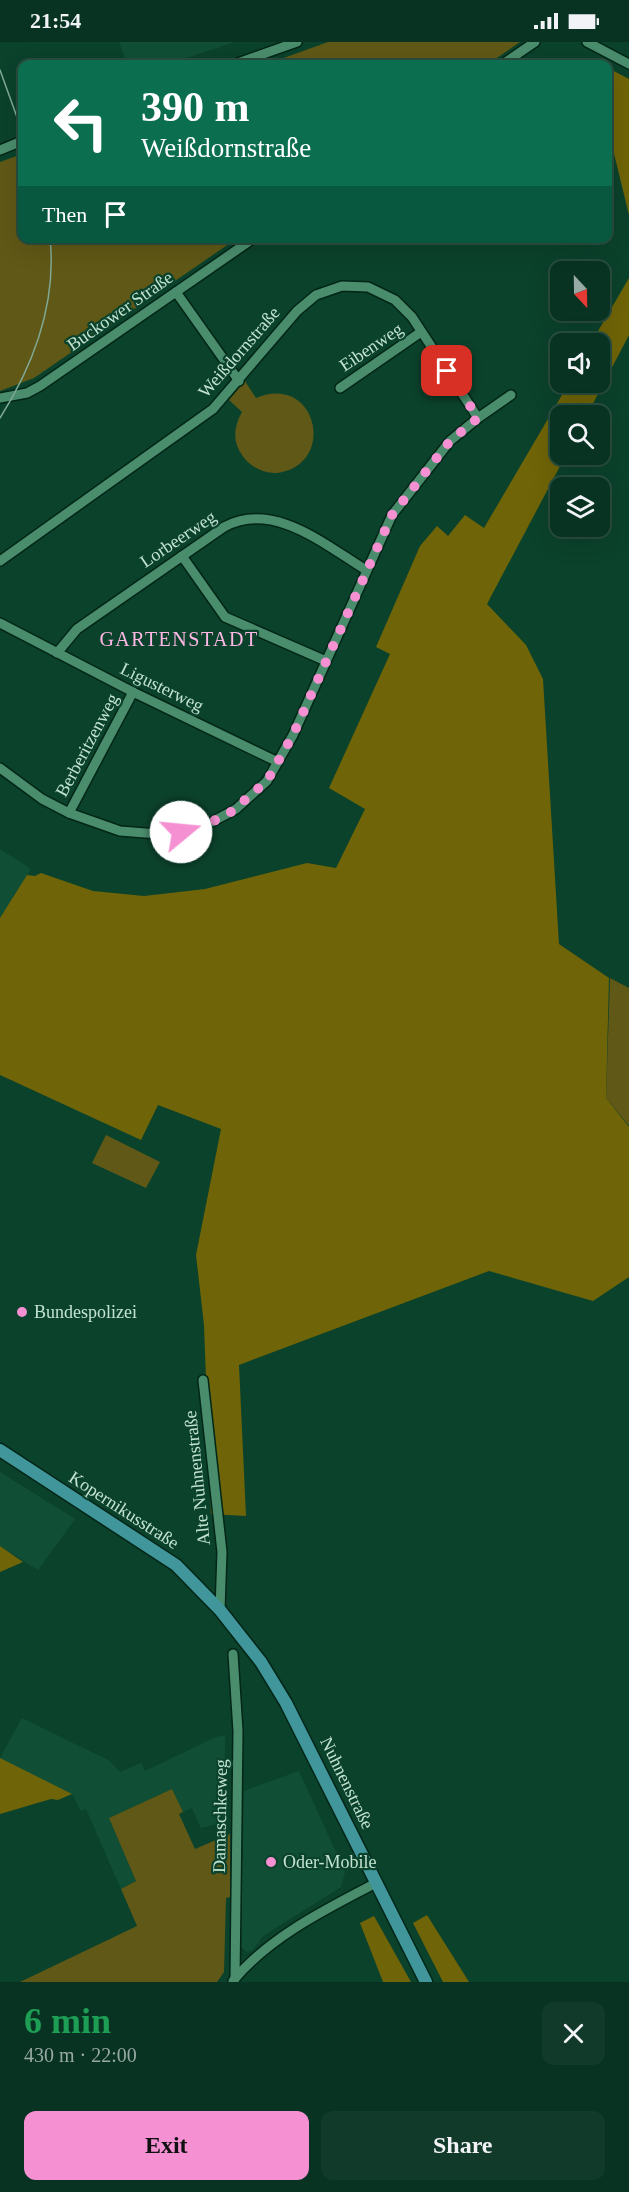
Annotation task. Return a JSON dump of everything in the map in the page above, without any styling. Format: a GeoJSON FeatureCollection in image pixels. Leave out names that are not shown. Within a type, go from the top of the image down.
{"type":"FeatureCollection","features":[{"type":"Feature","properties":{"kind":"main road","name":"Kopernikusstraße"},"geometry":{"type":"LineString","coordinates":[[0,1450],[176,1565],[220,1610]]}},
{"type":"Feature","properties":{"kind":"main road","name":"Nuhnenstraße"},"geometry":{"type":"LineString","coordinates":[[220,1610],[261,1662],[286,1703],[426,1982]]}},
{"type":"Feature","properties":{"kind":"street"},"geometry":{"type":"LineString","coordinates":[[246,60],[297,42]]}},
{"type":"Feature","properties":{"kind":"street"},"geometry":{"type":"LineString","coordinates":[[509,60],[535,42]]}},
{"type":"Feature","properties":{"kind":"street"},"geometry":{"type":"LineString","coordinates":[[587,42],[629,64]]}},
{"type":"Feature","properties":{"kind":"street"},"geometry":{"type":"LineString","coordinates":[[0,150],[18,143]]}},
{"type":"Feature","properties":{"kind":"street","name":"Buckower Straße"},"geometry":{"type":"LineString","coordinates":[[0,398],[27,393],[40,386],[247,243]]}},
{"type":"Feature","properties":{"kind":"street","name":"Weißdornstraße"},"geometry":{"type":"LineString","coordinates":[[0,561],[182,434],[213,409],[304,303],[332,288],[358,286],[377,290],[405,308],[478,418]]}},
{"type":"Feature","properties":{"kind":"street"},"geometry":{"type":"LineString","coordinates":[[176,292],[239,381]]}},
{"type":"Feature","properties":{"kind":"street","name":"Eibenweg"},"geometry":{"type":"LineString","coordinates":[[340,388],[421,332]]}},
{"type":"Feature","properties":{"kind":"street"},"geometry":{"type":"LineString","coordinates":[[0,768],[42,799],[69,813],[106,827],[146,834],[196,828],[218,819],[245,802],[267,781],[278,762],[392,515],[450,441],[510,395]]}},
{"type":"Feature","properties":{"kind":"street","name":"Lorbeerweg"},"geometry":{"type":"LineString","coordinates":[[57,653],[77,629],[234,522],[255,517],[280,521],[301,530],[366,570]]}},
{"type":"Feature","properties":{"kind":"street"},"geometry":{"type":"LineString","coordinates":[[182,556],[225,617],[326,661]]}},
{"type":"Feature","properties":{"kind":"street","name":"Ligusterweg"},"geometry":{"type":"LineString","coordinates":[[0,624],[278,762]]}},
{"type":"Feature","properties":{"kind":"street","name":"Berberitzenweg"},"geometry":{"type":"LineString","coordinates":[[69,813],[133,692]]}},
{"type":"Feature","properties":{"kind":"street","name":"Alte Nuhnenstraße"},"geometry":{"type":"LineString","coordinates":[[203,1380],[222,1552],[220,1610]]}},
{"type":"Feature","properties":{"kind":"street","name":"Damaschkeweg"},"geometry":{"type":"LineString","coordinates":[[233,1654],[238,1731],[234,1980]]}},
{"type":"Feature","properties":{"kind":"street","name":"Damaschkeweg"},"geometry":{"type":"LineString","coordinates":[[234,1980],[251,1962],[284,1936],[323,1911],[376,1883]]}},
{"type":"Feature","properties":{"kind":"shaded area"},"geometry":{"type":"Polygon","coordinates":[[[119,42],[235,42],[180,60],[126,60],[119,42]]]}},
{"type":"Feature","properties":{"kind":"shaded area"},"geometry":{"type":"Polygon","coordinates":[[[328,42],[520,42],[494,60],[278,60],[328,42]]]}},
{"type":"Feature","properties":{"kind":"shaded area"},"geometry":{"type":"Polygon","coordinates":[[[612,70],[629,79],[629,215],[612,145],[612,70]]]}},
{"type":"Feature","properties":{"kind":"shaded area"},"geometry":{"type":"Polygon","coordinates":[[[18,155],[18,243],[230,243],[34,378],[0,391],[0,162],[18,155]]]}},
{"type":"Feature","properties":{"kind":"shaded area"},"geometry":{"type":"Polygon","coordinates":[[[629,278],[629,335],[610,371],[610,333],[597,333],[604,321],[610,321],[610,310],[629,278]]]}},
{"type":"Feature","properties":{"kind":"shaded area"},"geometry":{"type":"Polygon","coordinates":[[[245,381],[256,398],[277,393],[294,398],[306,408],[312,423],[313,439],[308,454],[296,466],[277,473],[267,472],[248,463],[239,450],[235,434],[242,412],[229,400],[245,381]]]}},
{"type":"Feature","properties":{"kind":"shaded area"},"geometry":{"type":"Polygon","coordinates":[[[563,393],[599,393],[592,405],[556,405],[563,393]]]}},
{"type":"Feature","properties":{"kind":"shaded area"},"geometry":{"type":"Polygon","coordinates":[[[550,415],[550,465],[561,465],[554,477],[550,477],[550,485],[487,604],[526,645],[543,679],[559,944],[609,978],[606,1098],[629,1127],[629,1277],[593,1301],[489,1271],[239,1365],[246,1516],[211,1514],[204,1325],[196,1255],[221,1129],[158,1105],[141,1140],[0,1075],[0,918],[27,875],[35,876],[41,873],[93,891],[144,896],[205,889],[307,863],[336,868],[365,809],[329,788],[390,654],[376,647],[420,546],[437,526],[448,536],[465,515],[484,528],[550,415]]]}},
{"type":"Feature","properties":{"kind":"shaded area"},"geometry":{"type":"Polygon","coordinates":[[[0,849],[31,869],[0,918],[0,849]]]}},
{"type":"Feature","properties":{"kind":"shaded area"},"geometry":{"type":"Polygon","coordinates":[[[610,978],[629,988],[629,1126],[606,1098],[610,978]]]}},
{"type":"Feature","properties":{"kind":"shaded area"},"geometry":{"type":"Polygon","coordinates":[[[106,1135],[160,1162],[146,1188],[92,1163],[106,1135]]]}},
{"type":"Feature","properties":{"kind":"shaded area"},"geometry":{"type":"Polygon","coordinates":[[[0,1472],[75,1519],[38,1570],[0,1546],[0,1472]]]}},
{"type":"Feature","properties":{"kind":"shaded area"},"geometry":{"type":"Polygon","coordinates":[[[0,1546],[23,1562],[0,1572],[0,1546]]]}},
{"type":"Feature","properties":{"kind":"shaded area"},"geometry":{"type":"Polygon","coordinates":[[[22,1718],[110,1761],[120,1772],[141,1763],[145,1771],[216,1737],[225,1735],[224,1822],[201,1828],[192,1808],[183,1812],[172,1789],[109,1818],[136,1881],[121,1889],[86,1809],[81,1811],[72,1794],[0,1758],[22,1718]]]}},
{"type":"Feature","properties":{"kind":"shaded area"},"geometry":{"type":"Polygon","coordinates":[[[0,1758],[72,1794],[58,1800],[51,1799],[0,1814],[0,1758]]]}},
{"type":"Feature","properties":{"kind":"shaded area"},"geometry":{"type":"Polygon","coordinates":[[[299,1771],[345,1872],[341,1887],[263,1936],[253,1950],[247,1952],[241,1947],[244,1791],[299,1771]]]}},
{"type":"Feature","properties":{"kind":"shaded area"},"geometry":{"type":"Polygon","coordinates":[[[172,1789],[183,1812],[179,1814],[195,1849],[230,1834],[230,1897],[226,1898],[224,1972],[217,1982],[20,1982],[137,1926],[121,1889],[136,1881],[109,1818],[172,1789]]]}},
{"type":"Feature","properties":{"kind":"shaded area"},"geometry":{"type":"Polygon","coordinates":[[[427,1915],[469,1982],[443,1982],[413,1923],[427,1915]]]}},
{"type":"Feature","properties":{"kind":"shaded area"},"geometry":{"type":"Polygon","coordinates":[[[374,1916],[411,1982],[383,1982],[360,1923],[374,1916]]]}},
{"type":"Feature","properties":{"kind":"tram line"},"geometry":{"type":"LineString","coordinates":[[0,70],[18,120]]}},
{"type":"Feature","properties":{"kind":"tram line"},"geometry":{"type":"LineString","coordinates":[[0,418],[33,355],[40,332],[50,286],[50,243]]}},
{"type":"Feature","properties":{"kind":"place","name":"Bundespolizei"},"geometry":{"type":"Point","coordinates":[22,1312]}},
{"type":"Feature","properties":{"kind":"place","name":"Oder-Mobile"},"geometry":{"type":"Point","coordinates":[271,1862]}},
{"type":"Feature","properties":{"kind":"district","name":"GARTENSTADT"},"geometry":{"type":"Point","coordinates":[179,639]}},
{"type":"Feature","properties":{"kind":"route"},"geometry":{"type":"LineString","coordinates":[[181,832],[208,824],[231,812],[267,781],[293,735],[392,515],[450,441],[478,418],[447,371]]}}]}
